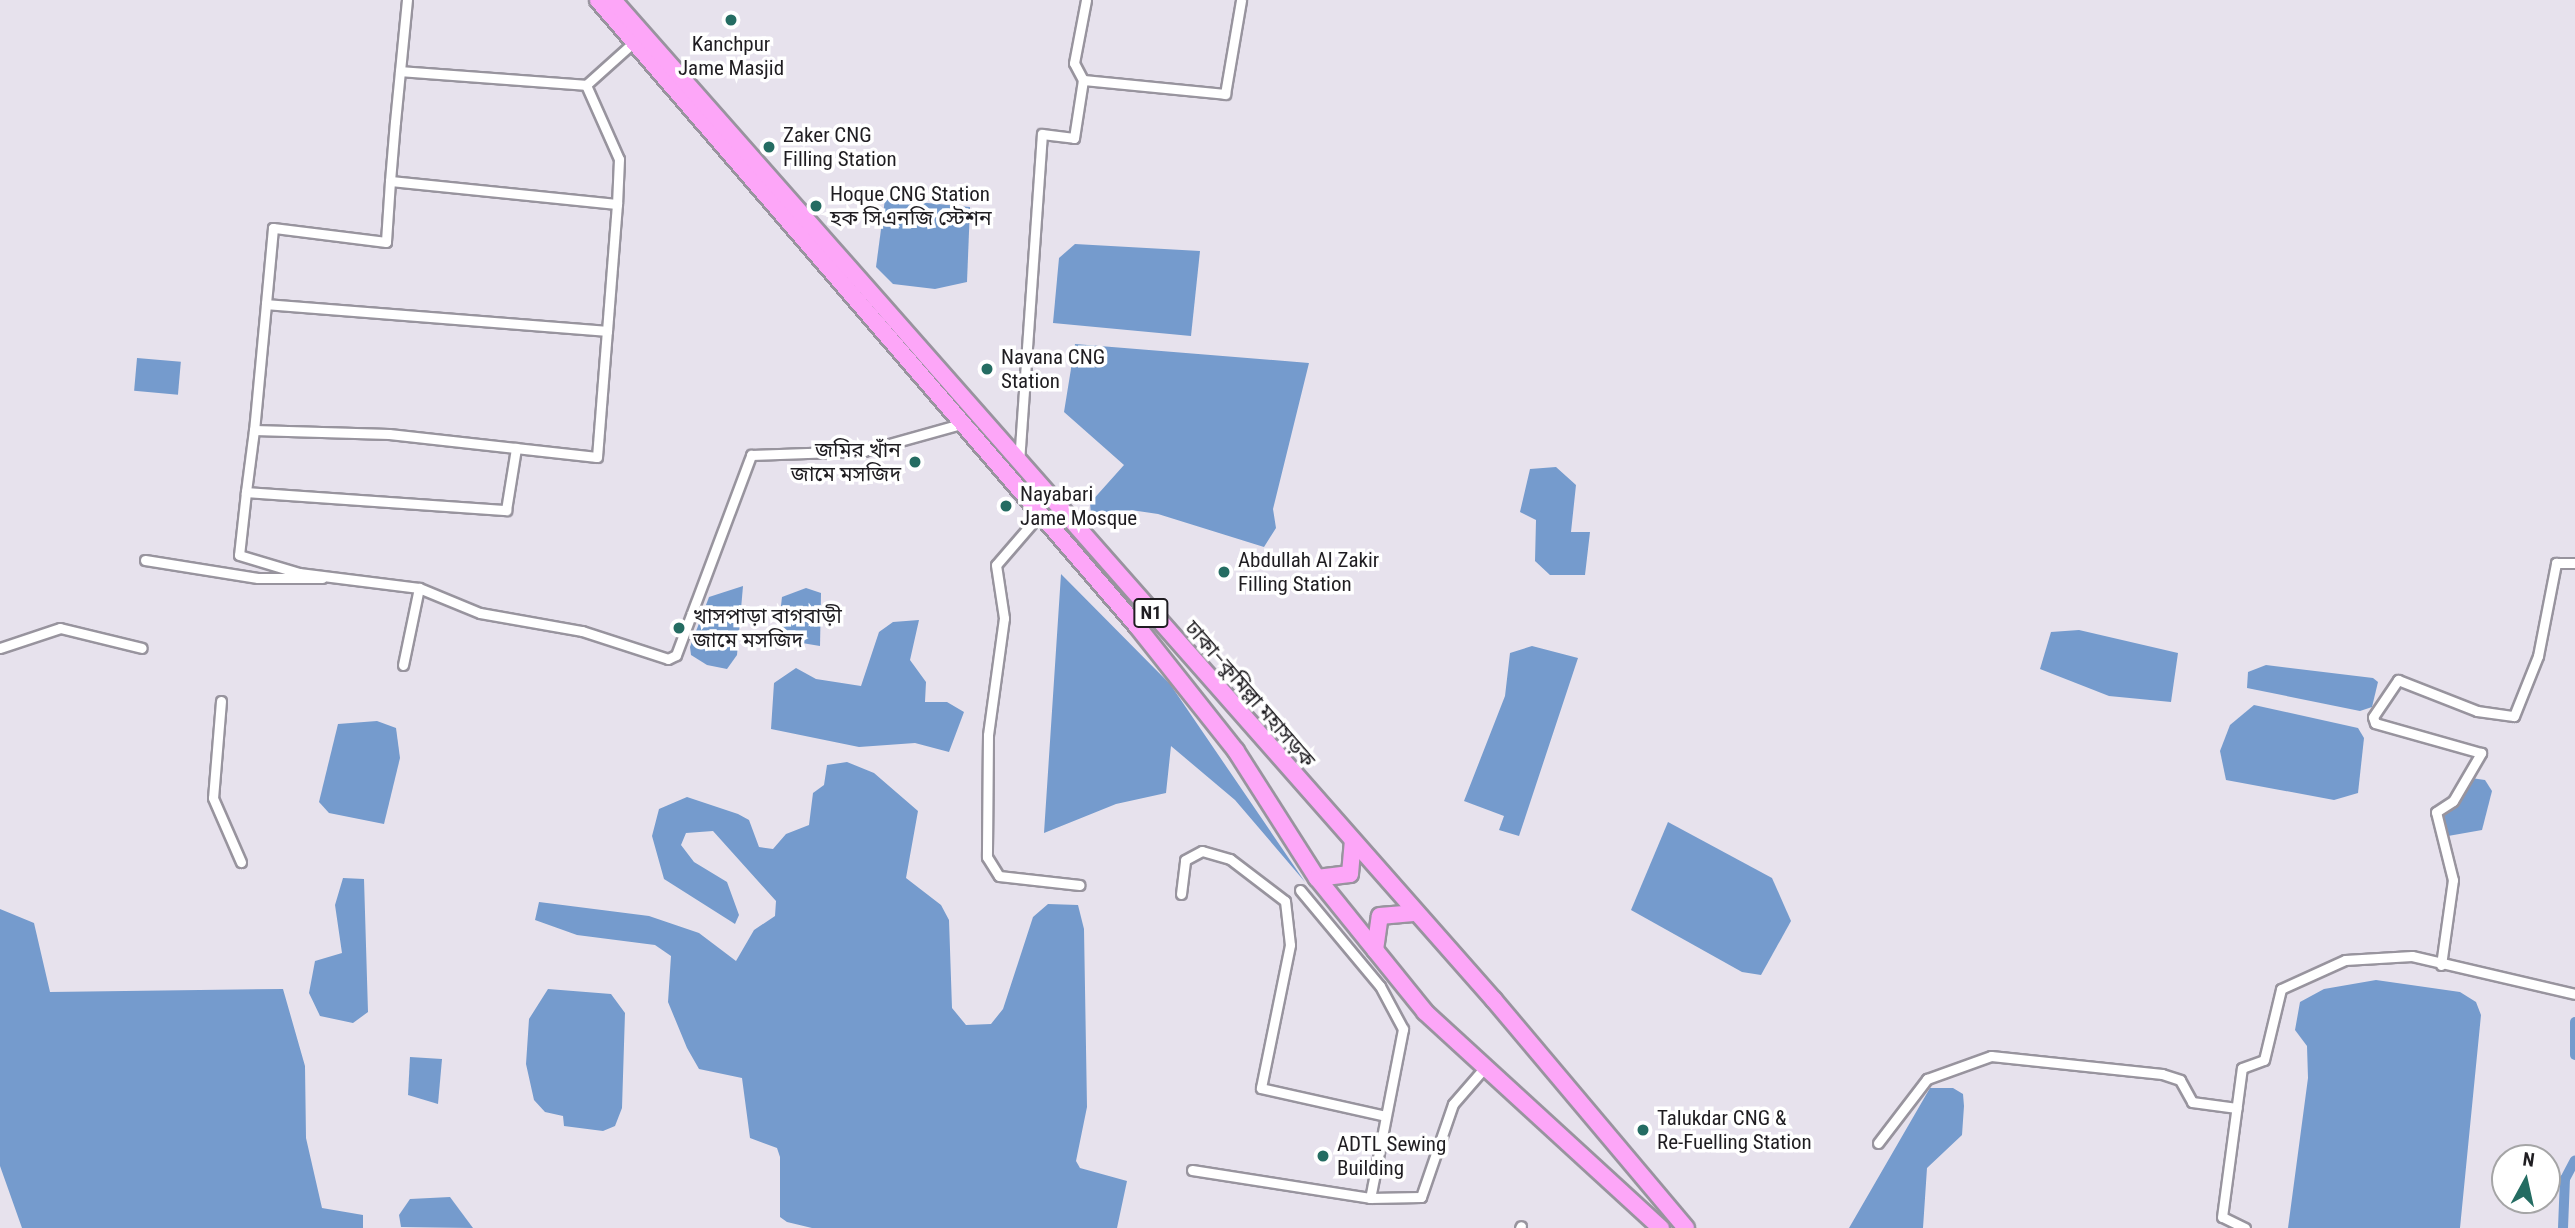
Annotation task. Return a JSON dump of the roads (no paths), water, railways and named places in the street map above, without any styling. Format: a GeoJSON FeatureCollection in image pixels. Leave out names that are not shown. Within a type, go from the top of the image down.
{"type":"FeatureCollection","features":[{"type":"Feature","properties":{"kind":"highway","name":"ঢাকা–কুমিল্লা মহাসড়ক"},"geometry":{"type":"LineString","coordinates":[[598,0],[1040,514],[1236,751],[1317,878],[1425,1012],[1489,1065],[1661,1228]]}},
{"type":"Feature","properties":{"kind":"highway","name":"ঢাকা–কুমিল্লা মহাসড়ক"},"geometry":{"type":"LineString","coordinates":[[613,0],[1018,467],[1416,914],[1686,1228]]}},
{"type":"Feature","properties":{"kind":"highway"},"geometry":{"type":"LineString","coordinates":[[1317,878],[1350,874],[1353,842]]}},
{"type":"Feature","properties":{"kind":"highway"},"geometry":{"type":"LineString","coordinates":[[1375,950],[1380,916],[1416,914]]}},
{"type":"Feature","properties":{"kind":"street"},"geometry":{"type":"LineString","coordinates":[[407,0],[386,242],[273,228],[239,555],[331,576],[419,588],[480,613],[582,631],[673,659],[751,455],[864,451],[961,424]]}},
{"type":"Feature","properties":{"kind":"street"},"geometry":{"type":"LineString","coordinates":[[1018,467],[1042,134],[1074,138],[1083,80],[1074,63],[1086,0]]}},
{"type":"Feature","properties":{"kind":"street"},"geometry":{"type":"LineString","coordinates":[[1083,80],[1225,94],[1241,0]]}},
{"type":"Feature","properties":{"kind":"street"},"geometry":{"type":"LineString","coordinates":[[400,71],[586,85],[634,42]]}},
{"type":"Feature","properties":{"kind":"street"},"geometry":{"type":"LineString","coordinates":[[254,430],[516,447],[597,457],[619,159],[586,85]]}},
{"type":"Feature","properties":{"kind":"street"},"geometry":{"type":"LineString","coordinates":[[390,181],[617,204]]}},
{"type":"Feature","properties":{"kind":"street"},"geometry":{"type":"LineString","coordinates":[[266,304],[607,331]]}},
{"type":"Feature","properties":{"kind":"street"},"geometry":{"type":"LineString","coordinates":[[246,492],[506,510],[516,447]]}},
{"type":"Feature","properties":{"kind":"street"},"geometry":{"type":"LineString","coordinates":[[1040,514],[996,565],[1004,618],[988,734],[987,858],[999,876],[1079,885]]}},
{"type":"Feature","properties":{"kind":"street"},"geometry":{"type":"LineString","coordinates":[[145,560],[258,578],[331,576]]}},
{"type":"Feature","properties":{"kind":"street"},"geometry":{"type":"LineString","coordinates":[[2441,965],[2453,880],[2436,812],[2453,801],[2481,753],[2375,723],[2373,717],[2398,680],[2477,711],[2514,716],[2538,656],[2556,563],[2575,563]]}},
{"type":"Feature","properties":{"kind":"street"},"geometry":{"type":"LineString","coordinates":[[403,665],[419,588]]}},
{"type":"Feature","properties":{"kind":"street"},"geometry":{"type":"LineString","coordinates":[[0,648],[60,628],[142,648]]}},
{"type":"Feature","properties":{"kind":"street"},"geometry":{"type":"LineString","coordinates":[[221,701],[213,799],[241,862]]}},
{"type":"Feature","properties":{"kind":"street"},"geometry":{"type":"LineString","coordinates":[[1181,894],[1185,860],[1202,851],[1230,859],[1285,901],[1290,945],[1261,1088],[1382,1115]]}},
{"type":"Feature","properties":{"kind":"street"},"geometry":{"type":"LineString","coordinates":[[1300,890],[1380,986],[1403,1029],[1382,1115],[1370,1198]]}},
{"type":"Feature","properties":{"kind":"street"},"geometry":{"type":"LineString","coordinates":[[2245,1228],[2222,1217],[2242,1068],[2264,1060],[2281,989],[2346,960],[2412,956],[2571,994]]}},
{"type":"Feature","properties":{"kind":"street"},"geometry":{"type":"LineString","coordinates":[[1878,1143],[1927,1079],[1991,1056],[2162,1074],[2180,1080],[2192,1101],[2237,1108]]}},
{"type":"Feature","properties":{"kind":"street"},"geometry":{"type":"LineString","coordinates":[[1192,1170],[1370,1198],[1421,1196],[1453,1104],[1489,1065]]}},
{"type":"Feature","properties":{"kind":"water"},"geometry":{"type":"Polygon","coordinates":[[[885,199],[970,207],[967,282],[935,289],[893,284],[876,267],[885,199]]]}},
{"type":"Feature","properties":{"kind":"water"},"geometry":{"type":"Polygon","coordinates":[[[1075,244],[1200,251],[1191,336],[1053,323],[1059,258],[1075,244]]]}},
{"type":"Feature","properties":{"kind":"water"},"geometry":{"type":"Polygon","coordinates":[[[1075,344],[1309,363],[1273,509],[1276,528],[1264,547],[1158,514],[1131,510],[1100,524],[1091,514],[1090,503],[1124,465],[1064,412],[1075,344]]]}},
{"type":"Feature","properties":{"kind":"water"},"geometry":{"type":"Polygon","coordinates":[[[137,358],[181,362],[178,395],[134,391],[137,358]]]}},
{"type":"Feature","properties":{"kind":"water"},"geometry":{"type":"Polygon","coordinates":[[[1556,467],[1576,485],[1571,532],[1590,532],[1585,575],[1550,575],[1535,561],[1536,520],[1520,512],[1530,469],[1556,467]]]}},
{"type":"Feature","properties":{"kind":"water"},"geometry":{"type":"Polygon","coordinates":[[[1061,574],[1170,684],[1305,882],[1235,800],[1171,746],[1166,793],[1116,804],[1044,833],[1061,574]]]}},
{"type":"Feature","properties":{"kind":"water"},"geometry":{"type":"Polygon","coordinates":[[[743,586],[737,655],[727,669],[707,665],[691,655],[690,647],[709,597],[743,586]]]}},
{"type":"Feature","properties":{"kind":"water"},"geometry":{"type":"Polygon","coordinates":[[[806,588],[821,593],[820,646],[796,642],[779,623],[782,597],[806,588]]]}},
{"type":"Feature","properties":{"kind":"water"},"geometry":{"type":"Polygon","coordinates":[[[919,620],[910,660],[926,682],[925,702],[947,702],[964,712],[949,752],[915,743],[859,747],[771,729],[774,683],[796,668],[816,679],[861,686],[879,632],[893,622],[919,620]]]}},
{"type":"Feature","properties":{"kind":"water"},"geometry":{"type":"Polygon","coordinates":[[[2079,630],[2178,653],[2171,702],[2109,696],[2040,669],[2051,632],[2079,630]]]}},
{"type":"Feature","properties":{"kind":"water"},"geometry":{"type":"Polygon","coordinates":[[[1532,646],[1578,658],[1519,836],[1499,830],[1504,816],[1464,801],[1505,696],[1510,653],[1532,646]]]}},
{"type":"Feature","properties":{"kind":"water"},"geometry":{"type":"Polygon","coordinates":[[[2266,665],[2373,678],[2378,682],[2372,707],[2360,711],[2247,688],[2248,672],[2266,665]]]}},
{"type":"Feature","properties":{"kind":"water"},"geometry":{"type":"Polygon","coordinates":[[[2254,705],[2358,728],[2364,738],[2358,793],[2334,800],[2226,780],[2220,751],[2230,725],[2254,705]]]}},
{"type":"Feature","properties":{"kind":"water"},"geometry":{"type":"Polygon","coordinates":[[[377,721],[396,728],[400,758],[384,824],[329,813],[319,802],[338,724],[377,721]]]}},
{"type":"Feature","properties":{"kind":"water"},"geometry":{"type":"Polygon","coordinates":[[[847,762],[874,773],[918,811],[906,878],[941,905],[949,920],[952,1008],[966,1025],[991,1024],[1003,1009],[1033,917],[1048,904],[1078,905],[1084,929],[1087,1107],[1076,1161],[1080,1168],[1127,1181],[1117,1228],[812,1228],[787,1222],[780,1217],[780,1157],[777,1148],[750,1138],[742,1078],[699,1069],[687,1048],[668,1002],[671,956],[655,945],[577,935],[535,920],[539,902],[649,916],[699,933],[736,961],[754,930],[775,916],[776,901],[713,831],[686,833],[681,845],[694,862],[727,882],[739,915],[735,924],[664,879],[652,836],[659,809],[687,797],[738,814],[749,820],[759,847],[773,849],[786,834],[809,825],[813,793],[824,785],[827,765],[847,762]]]}},
{"type":"Feature","properties":{"kind":"water"},"geometry":{"type":"Polygon","coordinates":[[[2471,778],[2485,780],[2492,791],[2482,830],[2448,836],[2439,816],[2471,778]]]}},
{"type":"Feature","properties":{"kind":"water"},"geometry":{"type":"Polygon","coordinates":[[[1668,822],[1772,878],[1791,921],[1761,975],[1742,972],[1631,910],[1668,822]]]}},
{"type":"Feature","properties":{"kind":"water"},"geometry":{"type":"Polygon","coordinates":[[[343,878],[364,879],[368,1012],[353,1023],[320,1016],[309,993],[315,961],[342,953],[335,905],[343,878]]]}},
{"type":"Feature","properties":{"kind":"water"},"geometry":{"type":"Polygon","coordinates":[[[0,909],[34,923],[50,992],[283,989],[305,1066],[306,1138],[322,1208],[363,1215],[363,1228],[22,1228],[0,1166],[0,909]]]}},
{"type":"Feature","properties":{"kind":"water"},"geometry":{"type":"Polygon","coordinates":[[[2376,980],[2460,992],[2476,1002],[2481,1015],[2460,1228],[2288,1228],[2308,1078],[2307,1046],[2295,1030],[2300,1002],[2324,989],[2376,980]]]}},
{"type":"Feature","properties":{"kind":"water"},"geometry":{"type":"Polygon","coordinates":[[[548,989],[611,994],[625,1013],[622,1108],[615,1126],[603,1131],[564,1126],[563,1116],[545,1112],[534,1100],[526,1064],[529,1019],[548,989]]]}},
{"type":"Feature","properties":{"kind":"water"},"geometry":{"type":"Polygon","coordinates":[[[410,1057],[442,1059],[438,1104],[408,1095],[410,1057]]]}},
{"type":"Feature","properties":{"kind":"water"},"geometry":{"type":"Polygon","coordinates":[[[1930,1088],[1953,1088],[1963,1094],[1964,1106],[1962,1135],[1927,1168],[1923,1228],[1849,1228],[1930,1088]]]}},
{"type":"Feature","properties":{"kind":"water"},"geometry":{"type":"Polygon","coordinates":[[[450,1197],[473,1228],[401,1227],[399,1215],[410,1199],[450,1197]]]}},
{"type":"Feature","properties":{"kind":"waterway"},"geometry":{"type":"LineString","coordinates":[[2575,1022],[2575,1055]]}},
{"type":"Feature","properties":{"kind":"waterway"},"geometry":{"type":"LineString","coordinates":[[2563,1228],[2565,1179],[2575,1160]]}},
{"type":"Feature","properties":{"kind":"place","name":"Kanchpur Jame Masjid"},"geometry":{"type":"Point","coordinates":[731,20]}},
{"type":"Feature","properties":{"kind":"place","name":"Zaker CNG Filling Station"},"geometry":{"type":"Point","coordinates":[769,147]}},
{"type":"Feature","properties":{"kind":"place","name":"Hoque CNG Station হক সিএনজি স্টেশন"},"geometry":{"type":"Point","coordinates":[816,206]}},
{"type":"Feature","properties":{"kind":"place","name":"Navana CNG Station"},"geometry":{"type":"Point","coordinates":[987,369]}},
{"type":"Feature","properties":{"kind":"place","name":"জমির খাঁন জামে মসজিদ"},"geometry":{"type":"Point","coordinates":[915,462]}},
{"type":"Feature","properties":{"kind":"place","name":"Nayabari Jame Mosque"},"geometry":{"type":"Point","coordinates":[1006,506]}},
{"type":"Feature","properties":{"kind":"place","name":"Abdullah Al Zakir Filling Station"},"geometry":{"type":"Point","coordinates":[1224,572]}},
{"type":"Feature","properties":{"kind":"place","name":"খাসপাড়া বাগবাড়ী জামে মসজিদ"},"geometry":{"type":"Point","coordinates":[679,628]}},
{"type":"Feature","properties":{"kind":"place","name":"Talukdar CNG & Re-Fuelling Station"},"geometry":{"type":"Point","coordinates":[1643,1130]}},
{"type":"Feature","properties":{"kind":"place","name":"ADTL Sewing Building"},"geometry":{"type":"Point","coordinates":[1323,1156]}}]}
